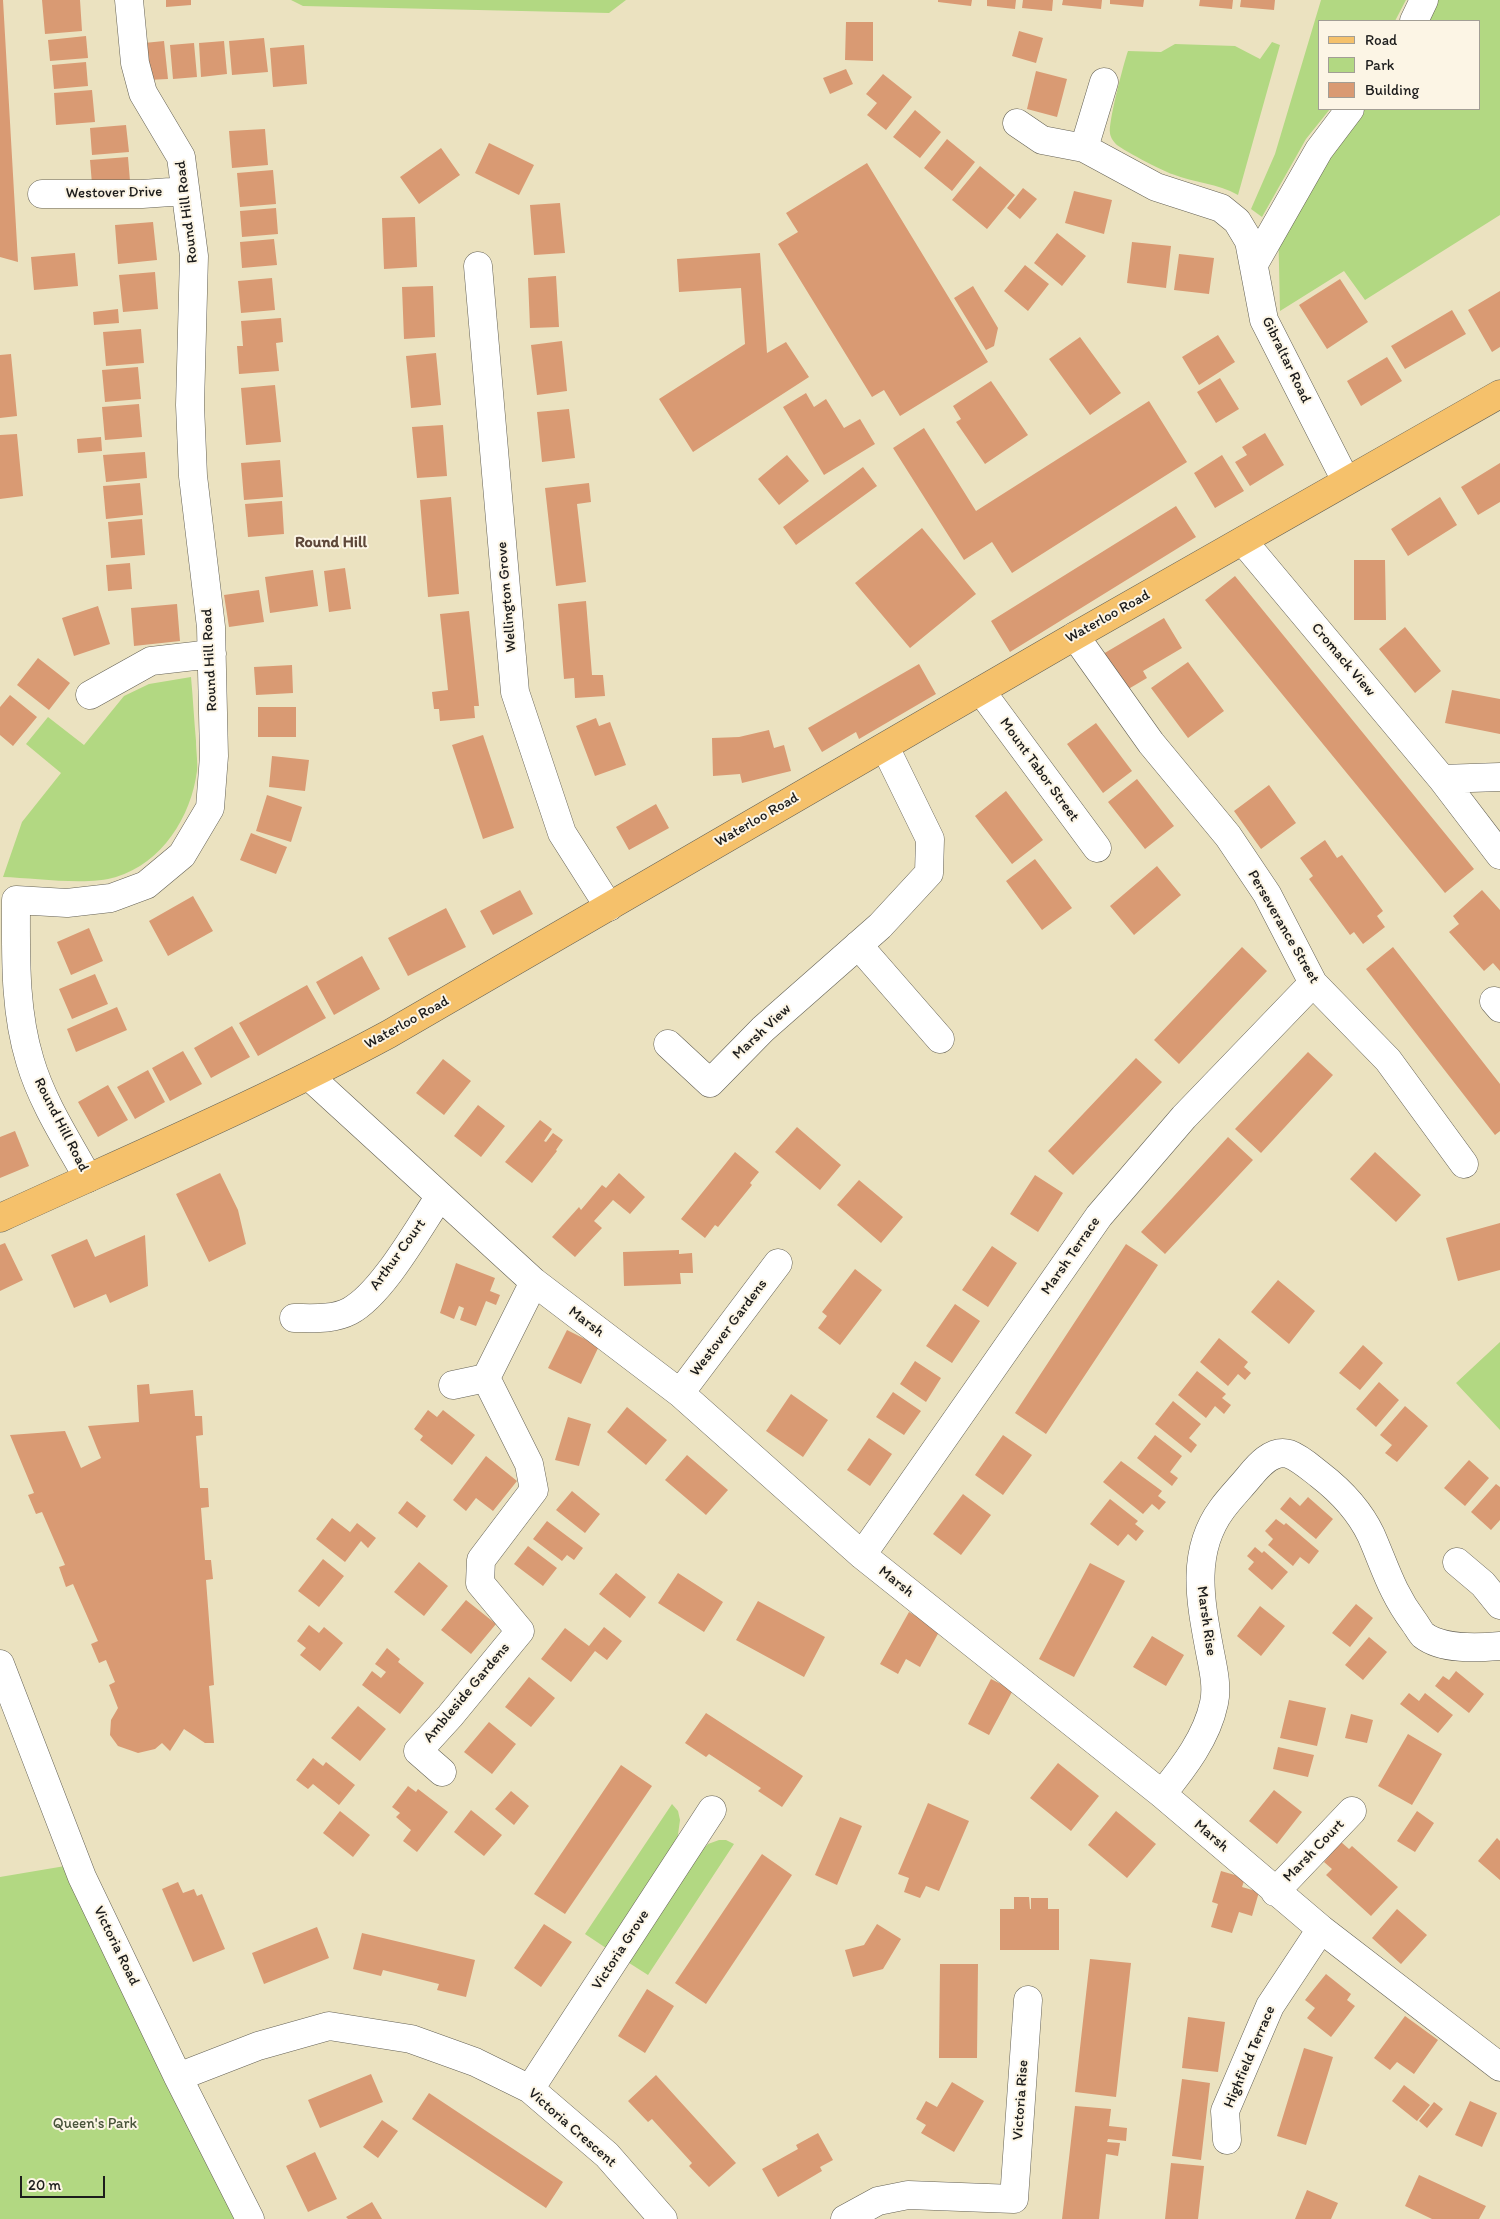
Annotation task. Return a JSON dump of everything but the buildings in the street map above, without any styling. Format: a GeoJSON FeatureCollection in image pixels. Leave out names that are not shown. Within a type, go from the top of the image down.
{"type":"FeatureCollection","features":[{"type":"Feature","properties":{"kind":"main road","name":"Waterloo Road"},"geometry":{"type":"LineString","coordinates":[[0,1218],[310,1077],[389,1034],[1075,636],[1500,394]]}},
{"type":"Feature","properties":{"kind":"street","name":"Round Hill Road"},"geometry":{"type":"LineString","coordinates":[[88,1178],[46,1101],[30,1061],[20,1012],[8,899],[67,903],[111,898],[146,885],[182,855],[210,808],[214,756],[211,628],[193,476],[190,405],[194,256],[181,157],[143,93],[135,62],[130,0]]}},
{"type":"Feature","properties":{"kind":"street"},"geometry":{"type":"LineString","coordinates":[[1414,20],[1424,0]]}},
{"type":"Feature","properties":{"kind":"street"},"geometry":{"type":"LineString","coordinates":[[1016,123],[1042,140],[1062,146],[1084,148],[1104,82]]}},
{"type":"Feature","properties":{"kind":"street"},"geometry":{"type":"LineString","coordinates":[[1254,264],[1319,150],[1349,110]]}},
{"type":"Feature","properties":{"kind":"street","name":"Gibraltar Road"},"geometry":{"type":"LineString","coordinates":[[1084,148],[1156,187],[1222,208],[1237,221],[1249,241],[1264,320],[1346,481]]}},
{"type":"Feature","properties":{"kind":"street","name":"Westover Drive"},"geometry":{"type":"LineString","coordinates":[[42,194],[142,194],[185,191]]}},
{"type":"Feature","properties":{"kind":"street","name":"Wellington Grove"},"geometry":{"type":"LineString","coordinates":[[478,266],[515,692],[562,833],[609,907]]}},
{"type":"Feature","properties":{"kind":"street","name":"Cromack View"},"geometry":{"type":"LineString","coordinates":[[1243,541],[1442,779],[1500,854]]}},
{"type":"Feature","properties":{"kind":"street","name":"Perseverance Street"},"geometry":{"type":"LineString","coordinates":[[1075,636],[1151,743],[1228,836],[1268,894],[1312,983],[1388,1060],[1464,1164]]}},
{"type":"Feature","properties":{"kind":"street"},"geometry":{"type":"LineString","coordinates":[[90,695],[151,661],[212,654]]}},
{"type":"Feature","properties":{"kind":"street","name":"Mount Tabor Street"},"geometry":{"type":"LineString","coordinates":[[981,691],[1097,848]]}},
{"type":"Feature","properties":{"kind":"street","name":"Marsh View"},"geometry":{"type":"LineString","coordinates":[[668,1044],[710,1083],[763,1029],[880,926],[929,873],[930,839],[885,747]]}},
{"type":"Feature","properties":{"kind":"street"},"geometry":{"type":"LineString","coordinates":[[1442,779],[1500,777]]}},
{"type":"Feature","properties":{"kind":"street"},"geometry":{"type":"LineString","coordinates":[[858,945],[940,1039]]}},
{"type":"Feature","properties":{"kind":"street","name":"Marsh Terrace"},"geometry":{"type":"LineString","coordinates":[[862,1555],[1099,1216],[1184,1116],[1312,983]]}},
{"type":"Feature","properties":{"kind":"street","name":"Marsh"},"geometry":{"type":"LineString","coordinates":[[310,1077],[534,1282],[680,1393],[862,1555],[1162,1794],[1275,1892],[1500,2067]]}},
{"type":"Feature","properties":{"kind":"street","name":"Arthur Court"},"geometry":{"type":"LineString","coordinates":[[294,1318],[327,1318],[350,1311],[368,1296],[404,1251],[440,1196]]}},
{"type":"Feature","properties":{"kind":"street","name":"Westover Gardens"},"geometry":{"type":"LineString","coordinates":[[680,1393],[778,1263]]}},
{"type":"Feature","properties":{"kind":"street"},"geometry":{"type":"LineString","coordinates":[[453,1385],[486,1378],[534,1282]]}},
{"type":"Feature","properties":{"kind":"street","name":"Ambleside Gardens"},"geometry":{"type":"LineString","coordinates":[[442,1772],[418,1751],[450,1716],[520,1631],[480,1583],[481,1560],[534,1490],[529,1464],[486,1378]]}},
{"type":"Feature","properties":{"kind":"street","name":"Marsh Rise"},"geometry":{"type":"LineString","coordinates":[[1162,1794],[1198,1744],[1215,1701],[1214,1676],[1200,1594],[1199,1570],[1210,1529],[1221,1510],[1265,1460],[1276,1454],[1288,1454],[1300,1460],[1339,1490],[1353,1504],[1370,1534],[1396,1595],[1423,1634],[1439,1642],[1459,1647],[1500,1646]]}},
{"type":"Feature","properties":{"kind":"street"},"geometry":{"type":"LineString","coordinates":[[1457,1562],[1483,1584],[1500,1605]]}},
{"type":"Feature","properties":{"kind":"street","name":"Victoria Road"},"geometry":{"type":"LineString","coordinates":[[0,1664],[82,1877],[178,2077],[250,2219]]}},
{"type":"Feature","properties":{"kind":"street","name":"Victoria Grove"},"geometry":{"type":"LineString","coordinates":[[530,2089],[712,1810]]}},
{"type":"Feature","properties":{"kind":"street","name":"Marsh Court"},"geometry":{"type":"LineString","coordinates":[[1275,1892],[1352,1811]]}},
{"type":"Feature","properties":{"kind":"street","name":"Highfield Terrace"},"geometry":{"type":"LineString","coordinates":[[1227,2140],[1225,2110],[1270,2006],[1322,1929]]}},
{"type":"Feature","properties":{"kind":"street","name":"Victoria Rise"},"geometry":{"type":"LineString","coordinates":[[845,2219],[878,2201],[908,2195],[1013,2209],[1028,2000]]}},
{"type":"Feature","properties":{"kind":"street","name":"Victoria Crescent"},"geometry":{"type":"LineString","coordinates":[[178,2077],[258,2046],[329,2026],[411,2039],[475,2062],[530,2089],[606,2155],[664,2219]]}},
{"type":"Feature","properties":{"kind":"green space"},"geometry":{"type":"Polygon","coordinates":[[[291,0],[626,0],[609,13],[303,6],[291,0]]]}},
{"type":"Feature","properties":{"kind":"green space"},"geometry":{"type":"Polygon","coordinates":[[[1321,0],[1406,0],[1396,20],[1318,20],[1318,110],[1329,110],[1306,139],[1262,217],[1251,209],[1275,154],[1321,0]]]}},
{"type":"Feature","properties":{"kind":"green space"},"geometry":{"type":"Polygon","coordinates":[[[1424,0],[1500,0],[1500,215],[1365,300],[1344,271],[1280,311],[1278,219],[1349,110],[1480,110],[1480,20],[1414,20],[1424,0]]]}},
{"type":"Feature","properties":{"kind":"green space"},"geometry":{"type":"Polygon","coordinates":[[[1272,42],[1280,45],[1238,195],[1222,188],[1168,172],[1124,150],[1110,136],[1111,118],[1128,51],[1161,52],[1175,44],[1235,46],[1260,59],[1272,42]]]}},
{"type":"Feature","properties":{"kind":"green space"},"geometry":{"type":"Polygon","coordinates":[[[191,677],[197,764],[194,788],[181,821],[172,836],[160,849],[147,861],[132,870],[104,880],[61,881],[3,877],[22,822],[61,773],[26,744],[48,717],[84,745],[124,696],[149,684],[191,677]]]}},
{"type":"Feature","properties":{"kind":"green space"},"geometry":{"type":"Polygon","coordinates":[[[1500,1342],[1500,1430],[1456,1383],[1500,1342]]]}},
{"type":"Feature","properties":{"kind":"green space"},"geometry":{"type":"Polygon","coordinates":[[[672,1804],[678,1811],[680,1820],[677,1842],[606,1948],[585,1934],[672,1804]]]}},
{"type":"Feature","properties":{"kind":"green space"},"geometry":{"type":"Polygon","coordinates":[[[719,1840],[726,1840],[734,1844],[648,1975],[626,1961],[699,1853],[708,1844],[719,1840]]]}},
{"type":"Feature","properties":{"kind":"green space","name":"Queen's Park"},"geometry":{"type":"Polygon","coordinates":[[[77,1864],[250,2219],[0,2219],[0,1877],[77,1864]]]}},
{"type":"Feature","properties":{"kind":"district","name":"Round Hill"},"geometry":{"type":"Point","coordinates":[331,543]}}]}
